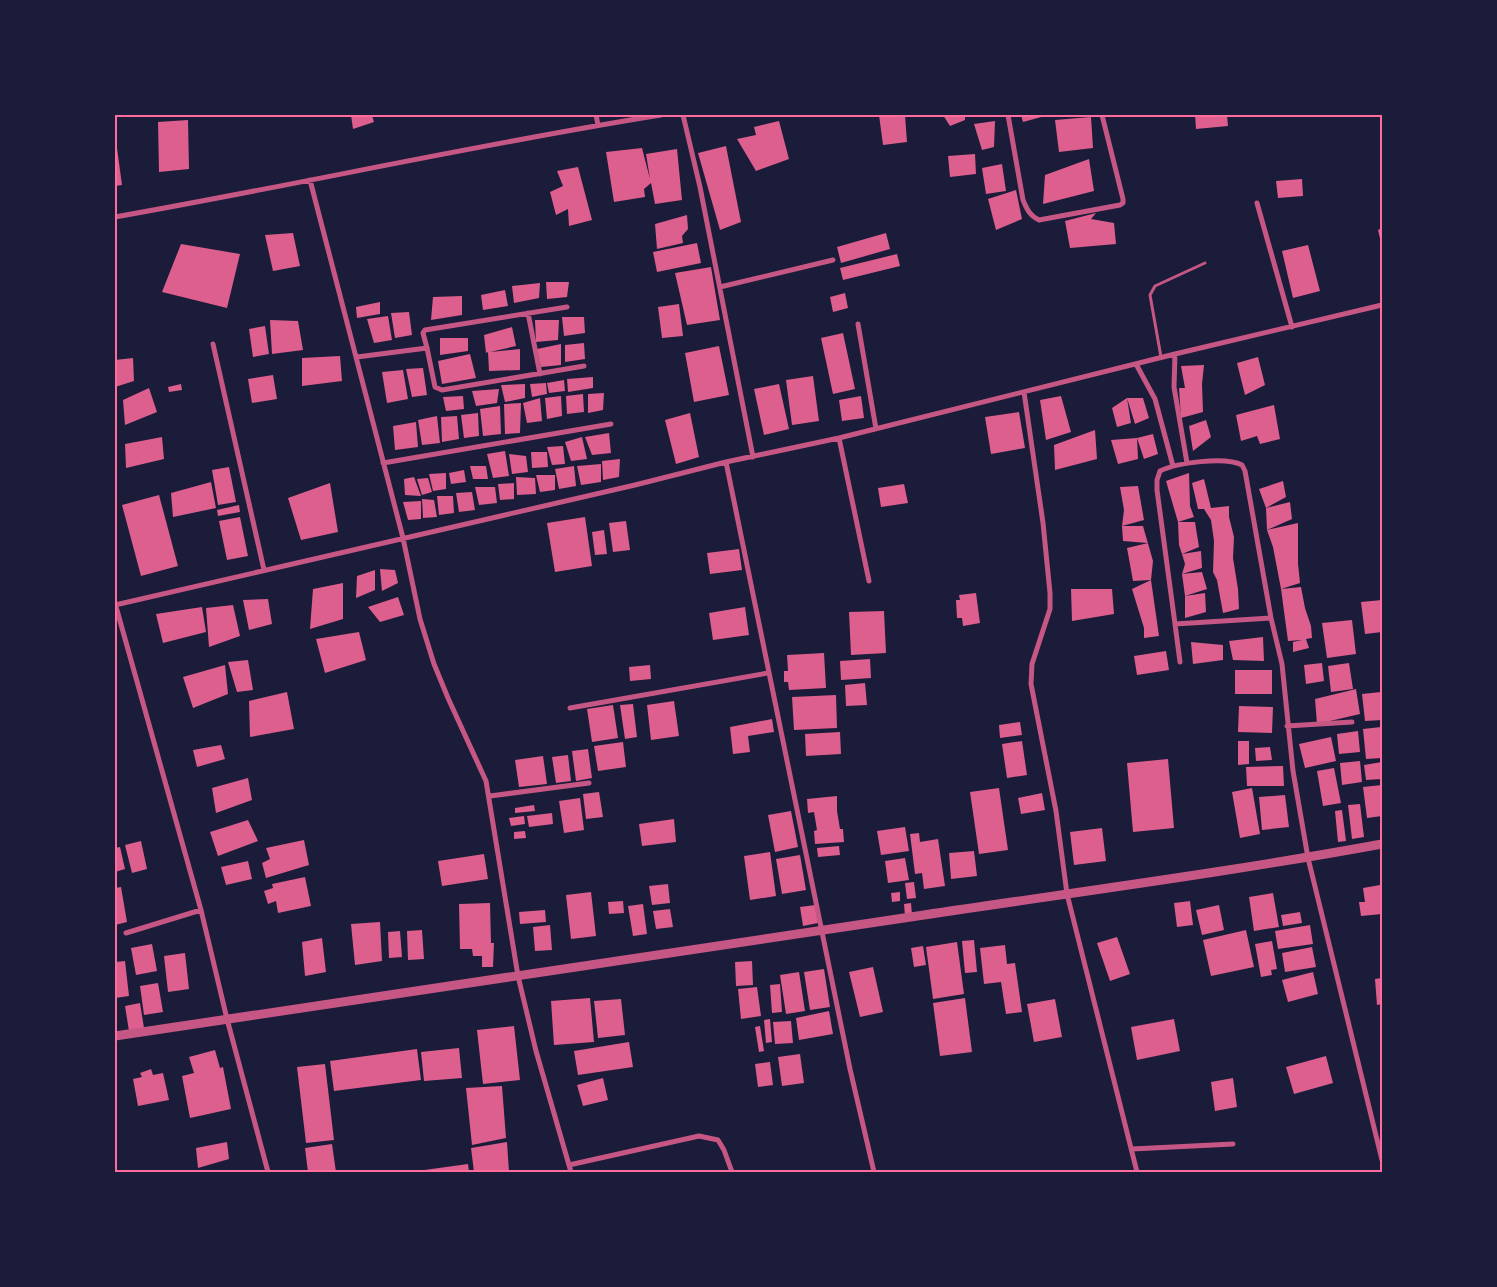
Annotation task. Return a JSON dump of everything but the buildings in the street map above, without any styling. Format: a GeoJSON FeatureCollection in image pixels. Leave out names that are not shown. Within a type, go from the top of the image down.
{"type":"FeatureCollection","features":[{"type":"Feature","properties":{"kind":"street"},"geometry":{"type":"LineString","coordinates":[[596,115],[598,125]]}},
{"type":"Feature","properties":{"kind":"street"},"geometry":{"type":"LineString","coordinates":[[115,218],[238,196],[310,180],[598,125],[661,115]]}},
{"type":"Feature","properties":{"kind":"street"},"geometry":{"type":"LineString","coordinates":[[684,115],[753,457]]}},
{"type":"Feature","properties":{"kind":"street"},"geometry":{"type":"LineString","coordinates":[[1008,115],[1023,200],[1028,212],[1039,220],[1120,205],[1122,203],[1124,199],[1102,115]]}},
{"type":"Feature","properties":{"kind":"street"},"geometry":{"type":"LineString","coordinates":[[310,180],[403,538],[420,619],[434,664],[486,781],[490,796],[499,865],[518,976],[536,1051],[571,1172]]}},
{"type":"Feature","properties":{"kind":"street"},"geometry":{"type":"LineString","coordinates":[[1257,203],[1292,327]]}},
{"type":"Feature","properties":{"kind":"street"},"geometry":{"type":"LineString","coordinates":[[720,287],[833,260]]}},
{"type":"Feature","properties":{"kind":"street"},"geometry":{"type":"LineString","coordinates":[[268,1172],[227,1019],[201,910],[115,605],[636,485],[726,462],[839,438],[1175,354],[1382,305]]}},
{"type":"Feature","properties":{"kind":"street"},"geometry":{"type":"LineString","coordinates":[[567,307],[425,330],[423,334],[435,387],[438,389],[584,366]]}},
{"type":"Feature","properties":{"kind":"street"},"geometry":{"type":"LineString","coordinates":[[528,313],[540,374]]}},
{"type":"Feature","properties":{"kind":"street"},"geometry":{"type":"LineString","coordinates":[[858,324],[876,429]]}},
{"type":"Feature","properties":{"kind":"street"},"geometry":{"type":"LineString","coordinates":[[213,344],[264,570]]}},
{"type":"Feature","properties":{"kind":"street"},"geometry":{"type":"LineString","coordinates":[[357,357],[427,348]]}},
{"type":"Feature","properties":{"kind":"street"},"geometry":{"type":"LineString","coordinates":[[1175,354],[1174,387],[1187,463]]}},
{"type":"Feature","properties":{"kind":"street"},"geometry":{"type":"LineString","coordinates":[[1136,364],[1155,399],[1173,466]]}},
{"type":"Feature","properties":{"kind":"street"},"geometry":{"type":"LineString","coordinates":[[1024,392],[1043,523],[1050,593],[1050,609],[1032,664],[1031,684],[1056,812],[1067,894],[1137,1172]]}},
{"type":"Feature","properties":{"kind":"street"},"geometry":{"type":"LineString","coordinates":[[383,463],[611,424]]}},
{"type":"Feature","properties":{"kind":"street"},"geometry":{"type":"LineString","coordinates":[[839,438],[869,581]]}},
{"type":"Feature","properties":{"kind":"street"},"geometry":{"type":"LineString","coordinates":[[1180,662],[1157,480],[1160,471],[1173,466],[1187,463],[1232,461],[1242,465],[1247,482],[1271,618],[1282,664],[1288,726],[1308,858],[1382,1160]]}},
{"type":"Feature","properties":{"kind":"street"},"geometry":{"type":"LineString","coordinates":[[726,462],[850,1069],[874,1172]]}},
{"type":"Feature","properties":{"kind":"street"},"geometry":{"type":"LineString","coordinates":[[1175,624],[1271,618]]}},
{"type":"Feature","properties":{"kind":"street"},"geometry":{"type":"LineString","coordinates":[[570,708],[768,673]]}},
{"type":"Feature","properties":{"kind":"street"},"geometry":{"type":"LineString","coordinates":[[1288,726],[1352,722]]}},
{"type":"Feature","properties":{"kind":"street"},"geometry":{"type":"LineString","coordinates":[[490,796],[589,783]]}},
{"type":"Feature","properties":{"kind":"street"},"geometry":{"type":"LineString","coordinates":[[115,1036],[1308,858],[1382,844]]}},
{"type":"Feature","properties":{"kind":"street"},"geometry":{"type":"LineString","coordinates":[[126,933],[201,910]]}},
{"type":"Feature","properties":{"kind":"street"},"geometry":{"type":"LineString","coordinates":[[569,1165],[699,1136],[718,1140],[732,1172]]}},
{"type":"Feature","properties":{"kind":"street"},"geometry":{"type":"LineString","coordinates":[[1132,1149],[1233,1144]]}},
{"type":"Feature","properties":{"kind":"lane"},"geometry":{"type":"LineString","coordinates":[[1161,358],[1150,295],[1155,286],[1205,263]]}}]}
